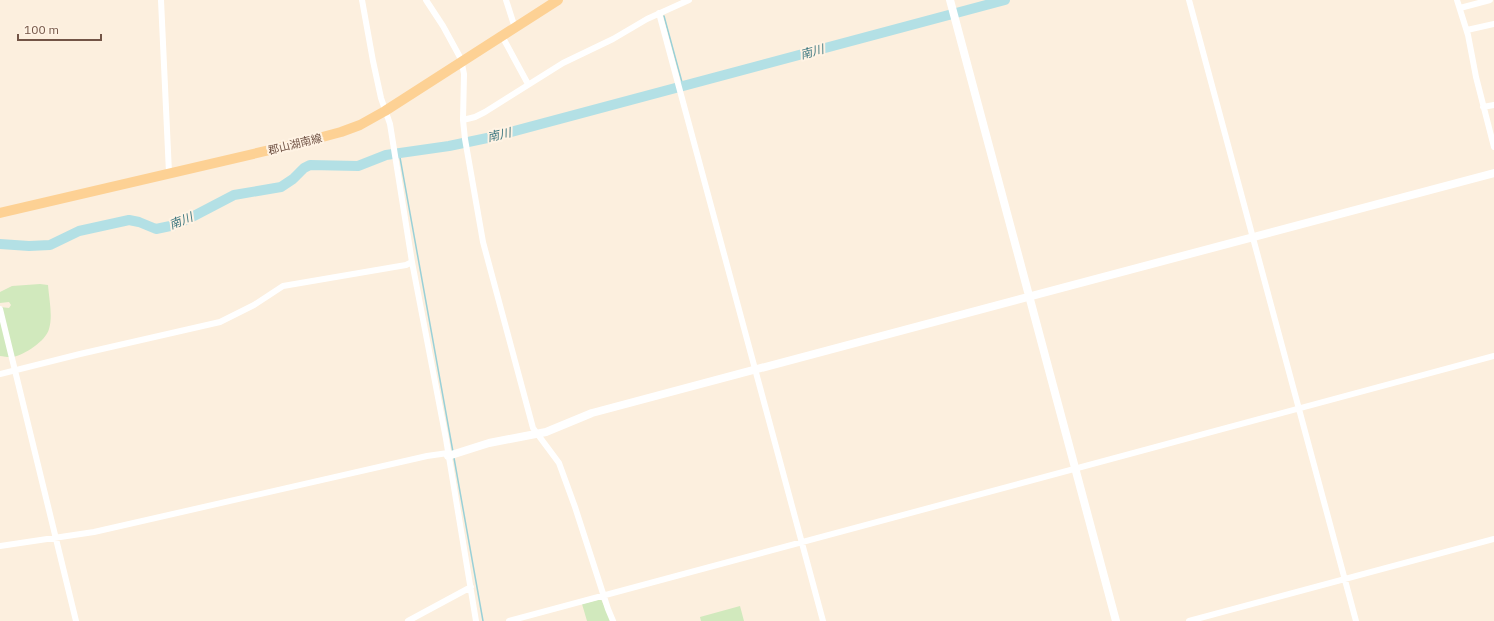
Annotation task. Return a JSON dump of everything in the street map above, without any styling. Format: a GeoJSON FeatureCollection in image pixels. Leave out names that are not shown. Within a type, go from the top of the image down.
{"type":"FeatureCollection","features":[{"type":"Feature","properties":{"kind":"main road","name":"郡山湖南線"},"geometry":{"type":"LineString","coordinates":[[0,213],[300,143],[341,132],[360,125],[385,111],[558,0]]}},
{"type":"Feature","properties":{"kind":"street"},"geometry":{"type":"LineString","coordinates":[[161,0],[169,173]]}},
{"type":"Feature","properties":{"kind":"street"},"geometry":{"type":"LineString","coordinates":[[362,0],[372,61],[385,111],[390,124],[412,262],[448,455],[476,621]]}},
{"type":"Feature","properties":{"kind":"street"},"geometry":{"type":"LineString","coordinates":[[426,0],[443,26],[460,57],[464,74],[463,120],[465,139],[483,242],[533,428],[556,458],[563,472],[570,497],[613,621]]}},
{"type":"Feature","properties":{"kind":"street"},"geometry":{"type":"LineString","coordinates":[[506,0],[515,28]]}},
{"type":"Feature","properties":{"kind":"street"},"geometry":{"type":"LineString","coordinates":[[463,120],[475,117],[484,112],[563,63],[613,39],[637,24],[689,0]]}},
{"type":"Feature","properties":{"kind":"street"},"geometry":{"type":"LineString","coordinates":[[1189,0],[1356,621]]}},
{"type":"Feature","properties":{"kind":"street"},"geometry":{"type":"LineString","coordinates":[[1457,0],[1467,30],[1476,77],[1494,147]]}},
{"type":"Feature","properties":{"kind":"street"},"geometry":{"type":"LineString","coordinates":[[1460,8],[1490,0]]}},
{"type":"Feature","properties":{"kind":"street"},"geometry":{"type":"LineString","coordinates":[[951,4],[1116,621]]}},
{"type":"Feature","properties":{"kind":"street"},"geometry":{"type":"LineString","coordinates":[[659,13],[823,621]]}},
{"type":"Feature","properties":{"kind":"street"},"geometry":{"type":"LineString","coordinates":[[1467,30],[1494,24]]}},
{"type":"Feature","properties":{"kind":"street"},"geometry":{"type":"LineString","coordinates":[[502,36],[528,84]]}},
{"type":"Feature","properties":{"kind":"street"},"geometry":{"type":"LineString","coordinates":[[1483,107],[1494,104]]}},
{"type":"Feature","properties":{"kind":"street"},"geometry":{"type":"LineString","coordinates":[[0,546],[105,529],[427,456],[448,455],[489,443],[554,429],[592,414],[1494,173]]}},
{"type":"Feature","properties":{"kind":"street"},"geometry":{"type":"LineString","coordinates":[[0,374],[220,322],[254,305],[283,286],[406,265],[412,262]]}},
{"type":"Feature","properties":{"kind":"street"},"geometry":{"type":"LineString","coordinates":[[0,309],[76,621]]}},
{"type":"Feature","properties":{"kind":"street"},"geometry":{"type":"LineString","coordinates":[[509,621],[1494,356]]}},
{"type":"Feature","properties":{"kind":"street"},"geometry":{"type":"LineString","coordinates":[[1189,621],[1494,540]]}},
{"type":"Feature","properties":{"kind":"street"},"geometry":{"type":"LineString","coordinates":[[408,621],[471,587]]}},
{"type":"Feature","properties":{"kind":"green space"},"geometry":{"type":"Polygon","coordinates":[[[40,284],[48,285],[51,319],[47,334],[34,347],[18,356],[0,356],[0,307],[9,308],[11,305],[9,302],[0,303],[0,292],[12,286],[40,284]]]}},
{"type":"Feature","properties":{"kind":"green space"},"geometry":{"type":"Polygon","coordinates":[[[601,599],[611,621],[587,621],[582,604],[601,599]]]}},
{"type":"Feature","properties":{"kind":"green space"},"geometry":{"type":"Polygon","coordinates":[[[740,606],[744,621],[701,621],[700,617],[740,606]]]}},
{"type":"Feature","properties":{"kind":"waterway","name":"南川"},"geometry":{"type":"LineString","coordinates":[[0,244],[29,246],[50,245],[79,231],[129,220],[139,222],[156,229],[175,225],[234,195],[281,187],[293,179],[304,168],[310,165],[358,166],[386,155],[449,146],[492,137],[1005,0]]}},
{"type":"Feature","properties":{"kind":"waterway"},"geometry":{"type":"LineString","coordinates":[[664,16],[683,86]]}},
{"type":"Feature","properties":{"kind":"waterway"},"geometry":{"type":"LineString","coordinates":[[399,152],[453,452]]}},
{"type":"Feature","properties":{"kind":"waterway"},"geometry":{"type":"LineString","coordinates":[[454,458],[483,621]]}}]}
